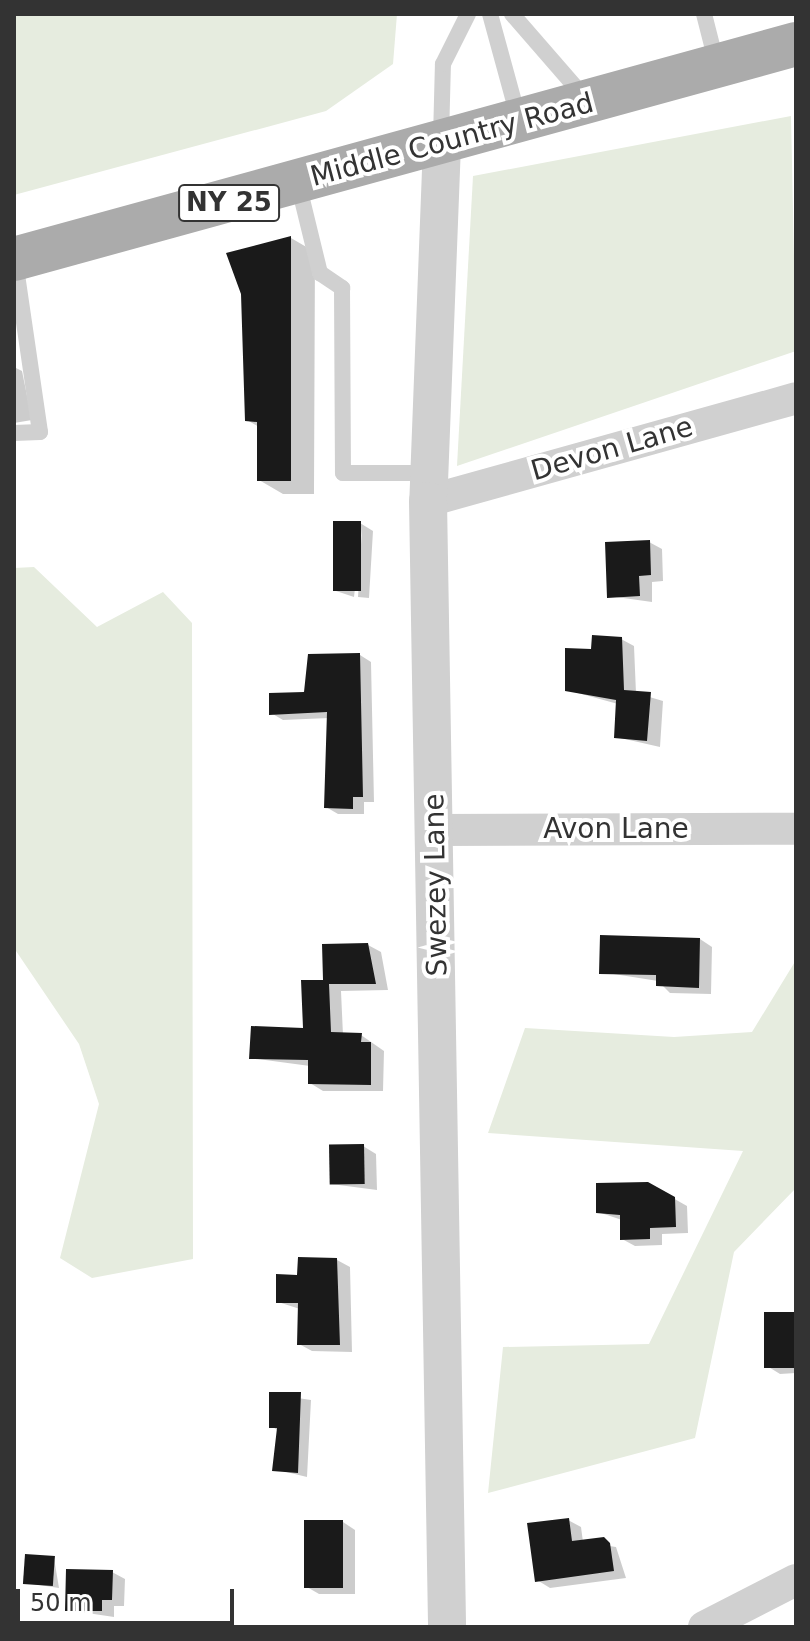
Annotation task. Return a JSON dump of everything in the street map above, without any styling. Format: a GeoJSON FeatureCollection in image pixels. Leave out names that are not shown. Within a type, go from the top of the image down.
{"type":"FeatureCollection","features":[{"type":"Feature","properties":{"kind":"main road","name":"Middle Country Road"},"geometry":{"type":"LineString","coordinates":[[14,259],[442,144],[796,44]]}},
{"type":"Feature","properties":{"kind":"street","name":"Swezey Lane"},"geometry":{"type":"LineString","coordinates":[[442,144],[429,487],[447,1627]]}},
{"type":"Feature","properties":{"kind":"street","name":"Devon Lane"},"geometry":{"type":"LineString","coordinates":[[429,487],[796,398]]}},
{"type":"Feature","properties":{"kind":"street","name":"Avon Lane"},"geometry":{"type":"LineString","coordinates":[[435,830],[796,829]]}},
{"type":"Feature","properties":{"kind":"street"},"geometry":{"type":"LineString","coordinates":[[704,1627],[796,1580]]}},
{"type":"Feature","properties":{"kind":"lane"},"geometry":{"type":"LineString","coordinates":[[442,144],[438,88],[468,14]]}},
{"type":"Feature","properties":{"kind":"lane"},"geometry":{"type":"LineString","coordinates":[[490,14],[520,122]]}},
{"type":"Feature","properties":{"kind":"lane"},"geometry":{"type":"LineString","coordinates":[[512,14],[589,103]]}},
{"type":"Feature","properties":{"kind":"lane"},"geometry":{"type":"LineString","coordinates":[[704,14],[718,67]]}},
{"type":"Feature","properties":{"kind":"lane"},"geometry":{"type":"LineString","coordinates":[[298,183],[320,273],[342,288],[343,473],[429,487]]}},
{"type":"Feature","properties":{"kind":"lane"},"geometry":{"type":"LineString","coordinates":[[14,259],[40,432],[14,433]]}},
{"type":"Feature","properties":{"kind":"shaded area"},"geometry":{"type":"Polygon","coordinates":[[[14,14],[397,14],[393,64],[326,111],[14,195],[14,14]]]}},
{"type":"Feature","properties":{"kind":"shaded area"},"geometry":{"type":"Polygon","coordinates":[[[791,116],[796,351],[457,466],[473,176],[791,116]]]}},
{"type":"Feature","properties":{"kind":"shaded area"},"geometry":{"type":"Polygon","coordinates":[[[34,567],[97,627],[163,592],[192,623],[193,1259],[92,1278],[60,1258],[99,1104],[79,1044],[14,948],[14,568],[34,567]]]}},
{"type":"Feature","properties":{"kind":"shaded area"},"geometry":{"type":"Polygon","coordinates":[[[796,960],[796,1188],[734,1252],[695,1438],[488,1493],[503,1347],[649,1344],[743,1151],[488,1133],[525,1028],[674,1037],[752,1032],[796,960]]]}},
{"type":"Feature","properties":{"kind":"building"},"geometry":{"type":"Polygon","coordinates":[[[291,236],[291,481],[257,481],[257,422],[245,421],[241,294],[226,253],[291,236]]]}},
{"type":"Feature","properties":{"kind":"building"},"geometry":{"type":"Polygon","coordinates":[[[333,521],[361,521],[361,591],[333,591],[333,521]]]}},
{"type":"Feature","properties":{"kind":"building"},"geometry":{"type":"Polygon","coordinates":[[[650,540],[651,575],[639,576],[640,596],[607,598],[605,542],[650,540]]]}},
{"type":"Feature","properties":{"kind":"building"},"geometry":{"type":"Polygon","coordinates":[[[592,635],[622,637],[624,690],[651,692],[647,741],[614,738],[616,700],[565,691],[565,648],[591,649],[592,635]]]}},
{"type":"Feature","properties":{"kind":"building"},"geometry":{"type":"Polygon","coordinates":[[[360,653],[363,797],[353,797],[353,809],[324,808],[327,712],[269,715],[269,693],[304,692],[308,654],[360,653]]]}},
{"type":"Feature","properties":{"kind":"building"},"geometry":{"type":"Polygon","coordinates":[[[600,935],[700,938],[699,988],[656,986],[656,975],[599,974],[600,935]]]}},
{"type":"Feature","properties":{"kind":"building"},"geometry":{"type":"Polygon","coordinates":[[[368,943],[376,984],[329,984],[331,1032],[362,1033],[361,1042],[371,1042],[371,1085],[308,1084],[308,1060],[249,1059],[251,1026],[303,1028],[301,980],[323,980],[322,944],[368,943]]]}},
{"type":"Feature","properties":{"kind":"building"},"geometry":{"type":"Polygon","coordinates":[[[364,1144],[365,1184],[330,1185],[329,1145],[364,1144]]]}},
{"type":"Feature","properties":{"kind":"building"},"geometry":{"type":"Polygon","coordinates":[[[648,1182],[675,1197],[676,1227],[650,1228],[650,1239],[620,1240],[620,1215],[596,1213],[596,1183],[648,1182]]]}},
{"type":"Feature","properties":{"kind":"building"},"geometry":{"type":"Polygon","coordinates":[[[298,1257],[337,1258],[340,1345],[297,1345],[298,1303],[276,1303],[276,1274],[297,1275],[298,1257]]]}},
{"type":"Feature","properties":{"kind":"building"},"geometry":{"type":"Polygon","coordinates":[[[764,1312],[796,1312],[796,1368],[764,1368],[764,1312]]]}},
{"type":"Feature","properties":{"kind":"building"},"geometry":{"type":"Polygon","coordinates":[[[269,1392],[301,1392],[298,1473],[272,1471],[277,1428],[269,1428],[269,1392]]]}},
{"type":"Feature","properties":{"kind":"building"},"geometry":{"type":"Polygon","coordinates":[[[569,1518],[572,1541],[604,1537],[610,1543],[614,1571],[535,1582],[527,1523],[569,1518]]]}},
{"type":"Feature","properties":{"kind":"building"},"geometry":{"type":"Polygon","coordinates":[[[304,1520],[343,1520],[343,1588],[304,1588],[304,1520]]]}},
{"type":"Feature","properties":{"kind":"building"},"geometry":{"type":"Polygon","coordinates":[[[25,1554],[55,1556],[53,1586],[23,1584],[25,1554]]]}},
{"type":"Feature","properties":{"kind":"building"},"geometry":{"type":"Polygon","coordinates":[[[66,1569],[113,1570],[112,1600],[102,1600],[102,1611],[65,1611],[66,1569]]]}}]}
